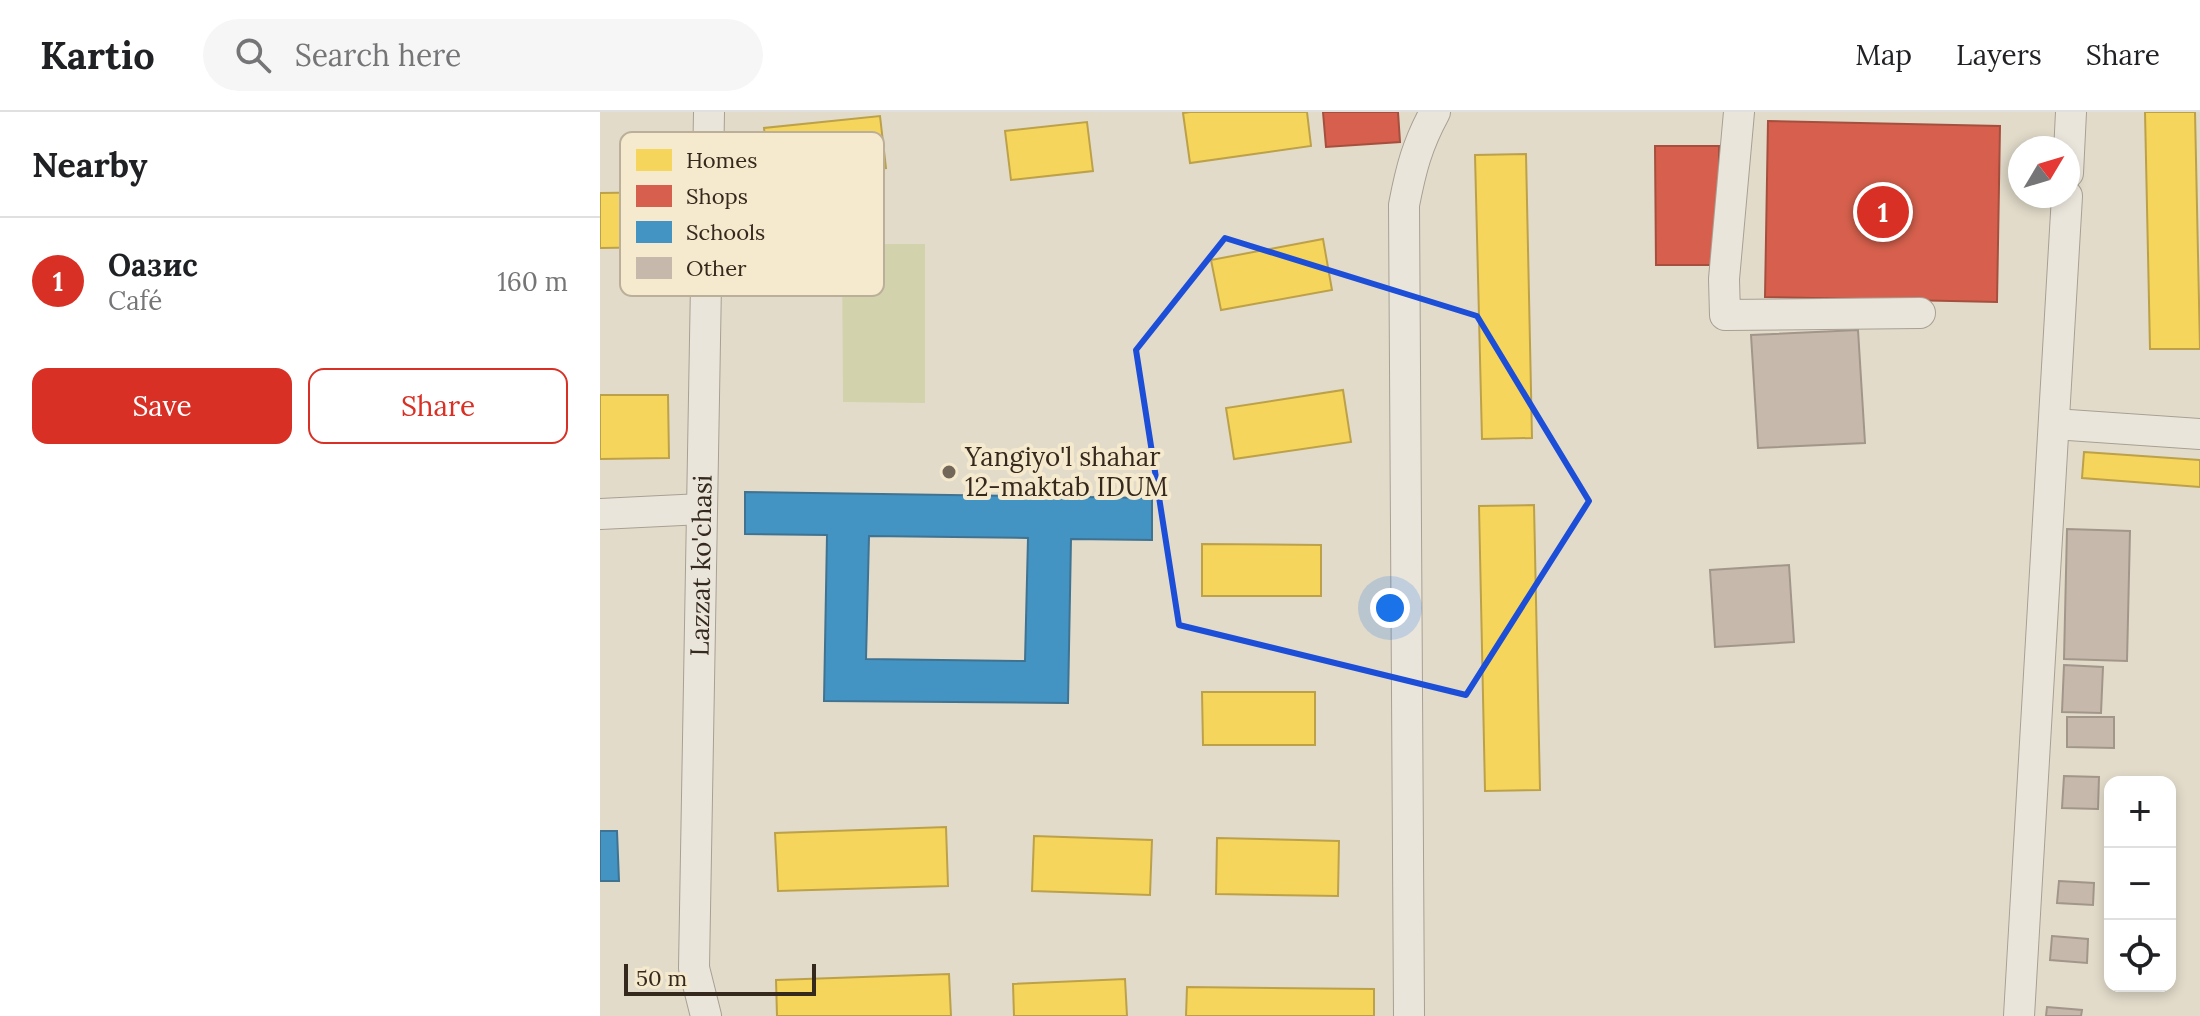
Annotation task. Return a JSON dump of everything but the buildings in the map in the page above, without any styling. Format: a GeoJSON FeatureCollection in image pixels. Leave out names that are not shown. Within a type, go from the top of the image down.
{"type":"FeatureCollection","features":[{"type":"Feature","properties":{"kind":"street","name":"Lazzat ko'chasi"},"geometry":{"type":"LineString","coordinates":[[709,112],[709,132]]}},
{"type":"Feature","properties":{"kind":"street"},"geometry":{"type":"LineString","coordinates":[[1409,1016],[1404,205],[1413,160],[1435,112]]}},
{"type":"Feature","properties":{"kind":"street"},"geometry":{"type":"LineString","coordinates":[[1739,112],[1724,279],[1725,315],[1920,313]]}},
{"type":"Feature","properties":{"kind":"street"},"geometry":{"type":"LineString","coordinates":[[2070,136],[2071,112]]}},
{"type":"Feature","properties":{"kind":"street"},"geometry":{"type":"LineString","coordinates":[[2019,1016],[2066,208]]}},
{"type":"Feature","properties":{"kind":"street","name":"Lazzat ko'chasi"},"geometry":{"type":"LineString","coordinates":[[706,296],[694,968],[706,1016]]}},
{"type":"Feature","properties":{"kind":"street"},"geometry":{"type":"LineString","coordinates":[[2054,424],[2200,434]]}},
{"type":"Feature","properties":{"kind":"street"},"geometry":{"type":"LineString","coordinates":[[600,514],[702,509]]}},
{"type":"Feature","properties":{"kind":"highlighted area"},"geometry":{"type":"Polygon","coordinates":[[[1225,238],[1477,316],[1589,501],[1466,695],[1179,625],[1136,350],[1225,238]]]}},
{"type":"Feature","properties":{"kind":"green space"},"geometry":{"type":"Polygon","coordinates":[[[884,244],[925,244],[925,403],[843,402],[842,296],[884,296],[884,244]]]}},
{"type":"Feature","properties":{"kind":"place","name":"Оазис"},"geometry":{"type":"Point","coordinates":[1883,212]}},
{"type":"Feature","properties":{"kind":"place","name":"Yangiyo'l shahar 12-maktab IDUM"},"geometry":{"type":"Point","coordinates":[949,472]}}]}
